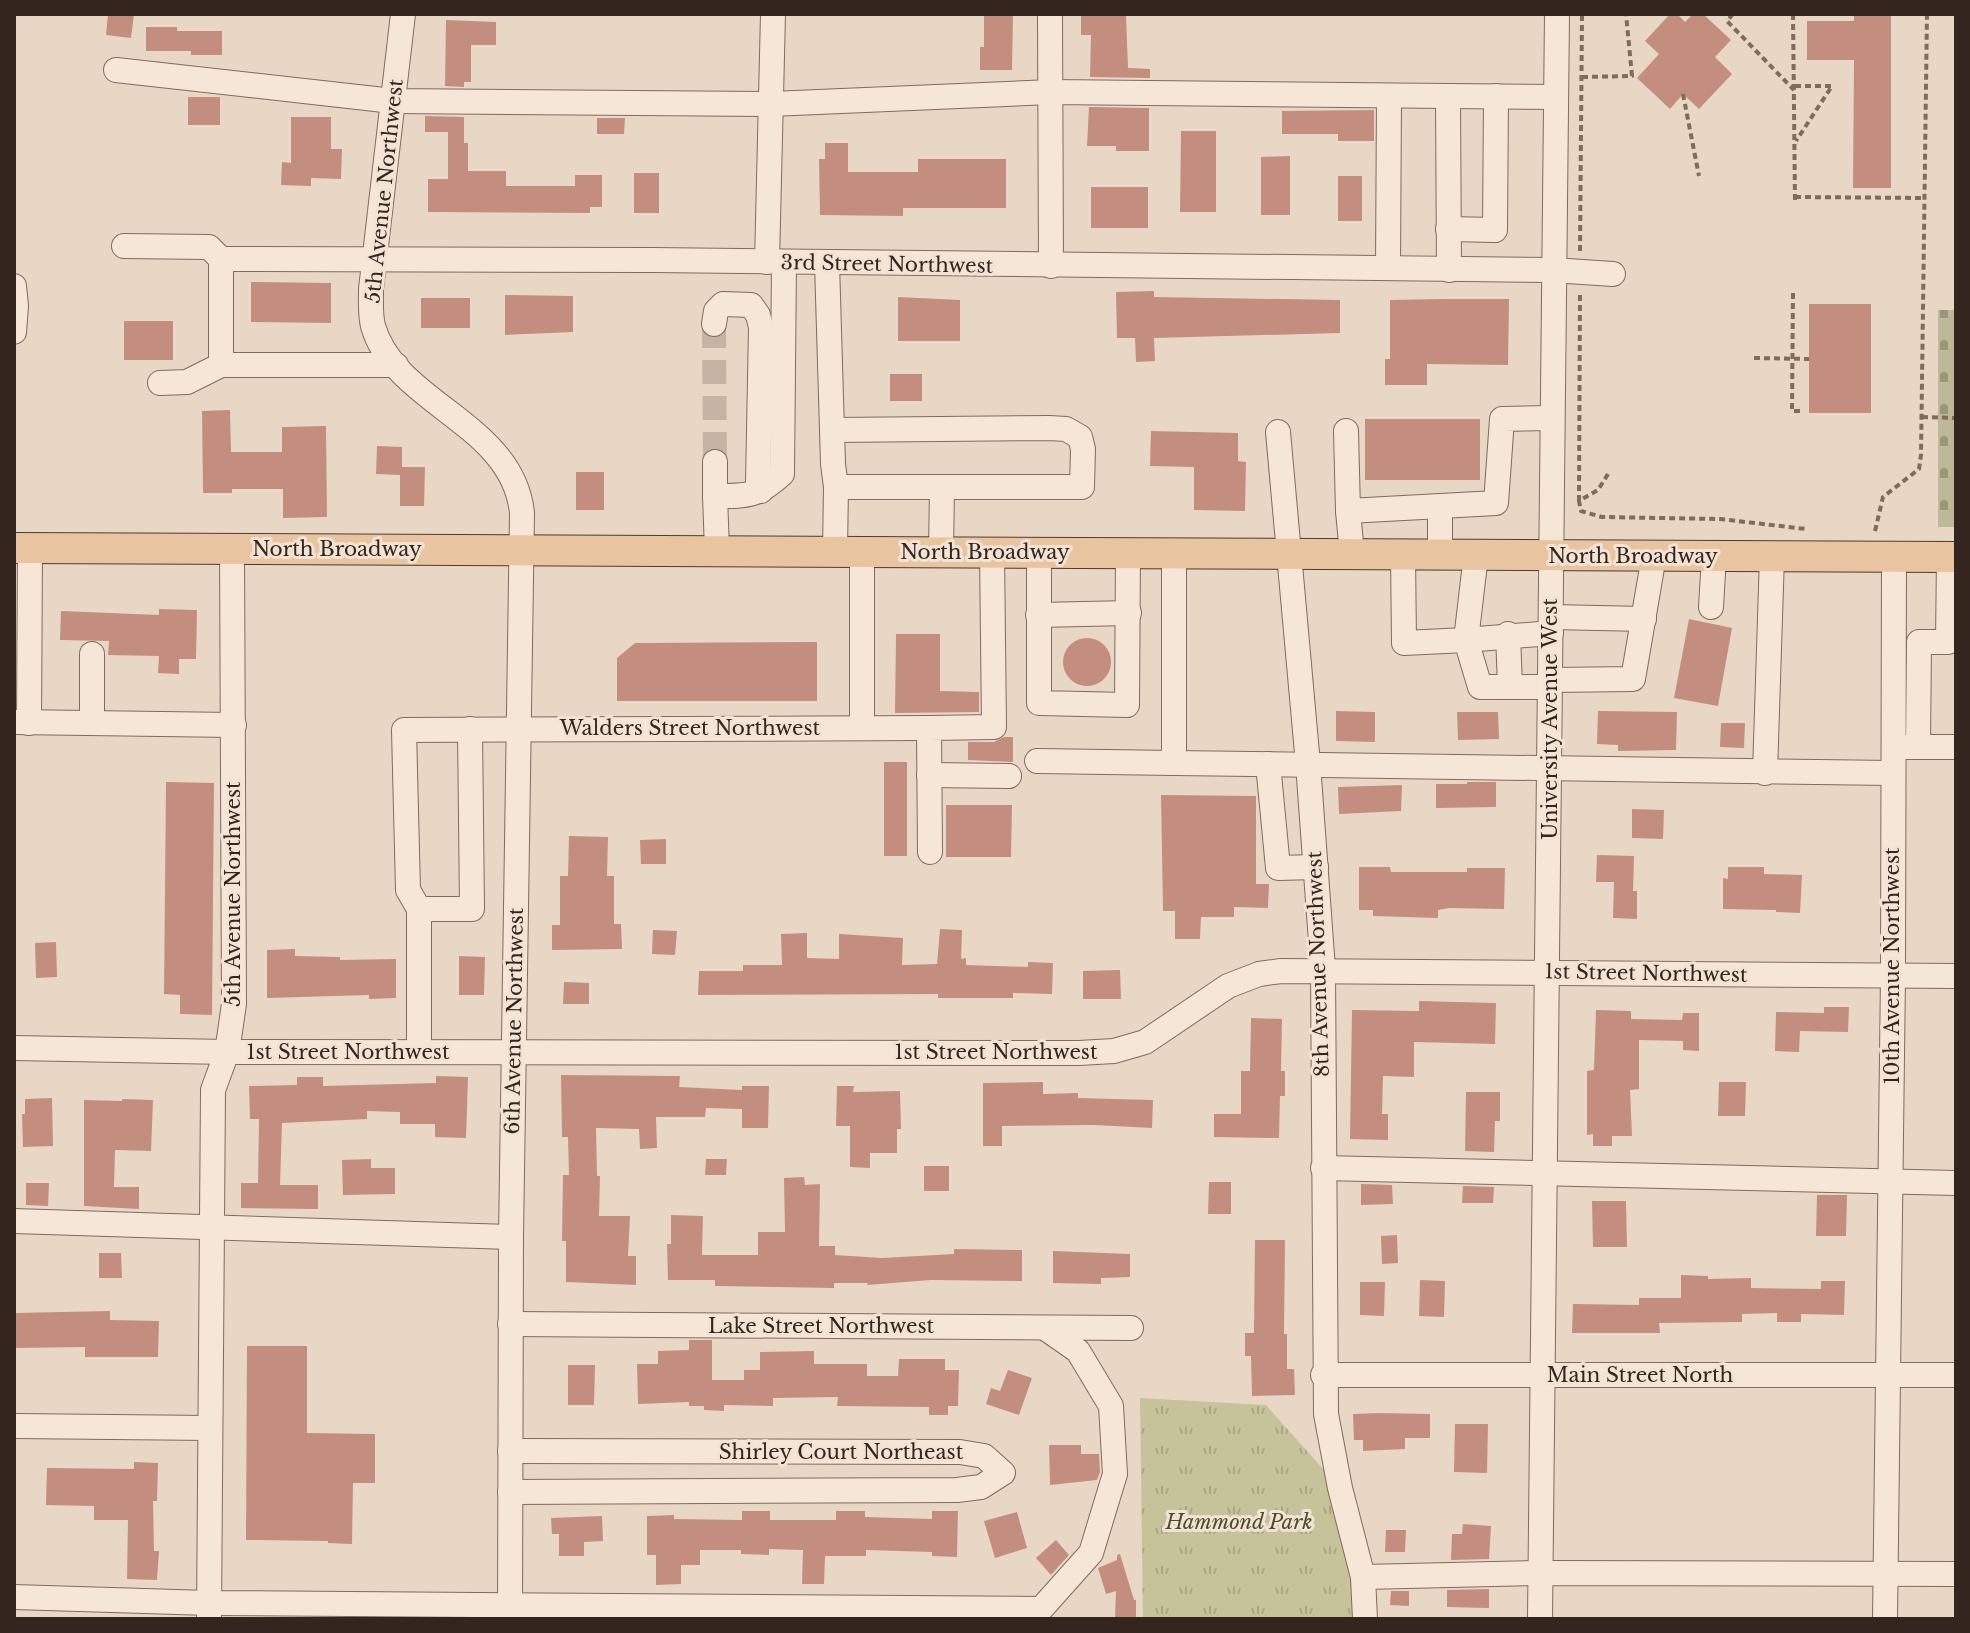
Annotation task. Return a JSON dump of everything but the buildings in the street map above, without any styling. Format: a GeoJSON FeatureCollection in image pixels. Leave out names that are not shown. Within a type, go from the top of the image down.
{"type":"FeatureCollection","features":[{"type":"Feature","properties":{"kind":"main road","name":"North Broadway"},"geometry":{"type":"LineString","coordinates":[[22,548],[1953,557]]}},
{"type":"Feature","properties":{"kind":"street","name":"5th Avenue Northwest"},"geometry":{"type":"LineString","coordinates":[[403,14],[375,261],[371,307],[373,324],[382,346],[396,365],[502,461],[521,500],[522,550]]}},
{"type":"Feature","properties":{"kind":"street"},"geometry":{"type":"LineString","coordinates":[[715,496],[752,496],[782,474],[771,104],[773,14]]}},
{"type":"Feature","properties":{"kind":"street"},"geometry":{"type":"LineString","coordinates":[[1050,14],[1051,266]]}},
{"type":"Feature","properties":{"kind":"street","name":"University Avenue West"},"geometry":{"type":"LineString","coordinates":[[1540,1619],[1557,14]]}},
{"type":"Feature","properties":{"kind":"street"},"geometry":{"type":"LineString","coordinates":[[116,70],[393,101],[771,104],[1051,92],[1556,97]]}},
{"type":"Feature","properties":{"kind":"street"},"geometry":{"type":"LineString","coordinates":[[1388,268],[1389,96]]}},
{"type":"Feature","properties":{"kind":"street"},"geometry":{"type":"LineString","coordinates":[[1448,96],[1449,270]]}},
{"type":"Feature","properties":{"kind":"street"},"geometry":{"type":"LineString","coordinates":[[1448,229],[1495,230],[1496,96]]}},
{"type":"Feature","properties":{"kind":"street","name":"3rd Street Northwest"},"geometry":{"type":"LineString","coordinates":[[124,246],[209,247],[221,259],[1388,268],[1613,274]]}},
{"type":"Feature","properties":{"kind":"street"},"geometry":{"type":"LineString","coordinates":[[221,259],[221,365]]}},
{"type":"Feature","properties":{"kind":"street"},"geometry":{"type":"LineString","coordinates":[[827,263],[833,464],[848,551],[862,728]]}},
{"type":"Feature","properties":{"kind":"street"},"geometry":{"type":"LineString","coordinates":[[14,286],[14,332]]}},
{"type":"Feature","properties":{"kind":"street"},"geometry":{"type":"LineString","coordinates":[[714,324],[716,311],[723,304],[751,305],[758,315],[761,327],[758,482],[761,491]]}},
{"type":"Feature","properties":{"kind":"street"},"geometry":{"type":"LineString","coordinates":[[160,383],[187,382],[221,365],[396,365]]}},
{"type":"Feature","properties":{"kind":"street"},"geometry":{"type":"LineString","coordinates":[[1348,511],[1496,503],[1502,419],[1551,418]]}},
{"type":"Feature","properties":{"kind":"street"},"geometry":{"type":"LineString","coordinates":[[834,430],[1066,429],[1080,437],[1083,449],[1082,487],[836,487]]}},
{"type":"Feature","properties":{"kind":"street"},"geometry":{"type":"LineString","coordinates":[[1346,431],[1352,554]]}},
{"type":"Feature","properties":{"kind":"street","name":"8th Avenue Northwest"},"geometry":{"type":"LineString","coordinates":[[1278,432],[1323,969],[1323,1375],[1328,1434],[1363,1577],[1365,1619]]}},
{"type":"Feature","properties":{"kind":"street"},"geometry":{"type":"LineString","coordinates":[[715,462],[717,550]]}},
{"type":"Feature","properties":{"kind":"street"},"geometry":{"type":"LineString","coordinates":[[941,552],[942,487]]}},
{"type":"Feature","properties":{"kind":"street"},"geometry":{"type":"LineString","coordinates":[[1440,506],[1440,555]]}},
{"type":"Feature","properties":{"kind":"street"},"geometry":{"type":"LineString","coordinates":[[22,548],[21,722],[234,725]]}},
{"type":"Feature","properties":{"kind":"street","name":"5th Avenue Northwest"},"geometry":{"type":"LineString","coordinates":[[209,1611],[213,1090],[227,1052],[234,1004],[232,548]]}},
{"type":"Feature","properties":{"kind":"street","name":"6th Avenue Northwest"},"geometry":{"type":"LineString","coordinates":[[510,1612],[513,1053],[522,550]]}},
{"type":"Feature","properties":{"kind":"street","name":"Walders Street Northwest"},"geometry":{"type":"LineString","coordinates":[[419,909],[408,890],[404,730],[994,727],[992,552]]}},
{"type":"Feature","properties":{"kind":"street"},"geometry":{"type":"LineString","coordinates":[[1039,552],[1039,703],[1127,705],[1128,553]]}},
{"type":"Feature","properties":{"kind":"street"},"geometry":{"type":"LineString","coordinates":[[1174,553],[1174,763]]}},
{"type":"Feature","properties":{"kind":"street"},"geometry":{"type":"LineString","coordinates":[[1403,554],[1404,643],[1466,640],[1551,625],[1644,619]]}},
{"type":"Feature","properties":{"kind":"street"},"geometry":{"type":"LineString","coordinates":[[1476,555],[1466,640],[1480,687],[1633,679],[1654,556]]}},
{"type":"Feature","properties":{"kind":"street"},"geometry":{"type":"LineString","coordinates":[[1711,607],[1714,556]]}},
{"type":"Feature","properties":{"kind":"street"},"geometry":{"type":"LineString","coordinates":[[1765,773],[1772,556]]}},
{"type":"Feature","properties":{"kind":"street","name":"10th Avenue Northwest"},"geometry":{"type":"LineString","coordinates":[[1885,1619],[1893,975],[1894,557]]}},
{"type":"Feature","properties":{"kind":"street"},"geometry":{"type":"LineString","coordinates":[[1894,642],[1919,642],[1952,618],[1953,557]]}},
{"type":"Feature","properties":{"kind":"street"},"geometry":{"type":"LineString","coordinates":[[1038,615],[1129,613]]}},
{"type":"Feature","properties":{"kind":"street"},"geometry":{"type":"LineString","coordinates":[[1508,634],[1510,687]]}},
{"type":"Feature","properties":{"kind":"street"},"geometry":{"type":"LineString","coordinates":[[1918,746],[1919,642]]}},
{"type":"Feature","properties":{"kind":"street"},"geometry":{"type":"LineString","coordinates":[[92,654],[92,723]]}},
{"type":"Feature","properties":{"kind":"street"},"geometry":{"type":"LineString","coordinates":[[929,728],[930,852]]}},
{"type":"Feature","properties":{"kind":"street"},"geometry":{"type":"LineString","coordinates":[[419,1052],[419,909],[472,909],[470,729]]}},
{"type":"Feature","properties":{"kind":"street"},"geometry":{"type":"LineString","coordinates":[[1893,747],[1956,747]]}},
{"type":"Feature","properties":{"kind":"street"},"geometry":{"type":"LineString","coordinates":[[1037,761],[1893,773]]}},
{"type":"Feature","properties":{"kind":"street"},"geometry":{"type":"LineString","coordinates":[[1268,764],[1278,868],[1316,867]]}},
{"type":"Feature","properties":{"kind":"street"},"geometry":{"type":"LineString","coordinates":[[929,775],[1009,776]]}},
{"type":"Feature","properties":{"kind":"street","name":"1st Street Northwest"},"geometry":{"type":"LineString","coordinates":[[14,1048],[513,1053],[1114,1051],[1154,1038],[1220,990],[1246,978],[1281,971],[1956,976]]}},
{"type":"Feature","properties":{"kind":"street"},"geometry":{"type":"LineString","coordinates":[[1323,1168],[1956,1183]]}},
{"type":"Feature","properties":{"kind":"street"},"geometry":{"type":"LineString","coordinates":[[14,1221],[511,1237]]}},
{"type":"Feature","properties":{"kind":"street","name":"Lake Street Northwest"},"geometry":{"type":"LineString","coordinates":[[510,1324],[1131,1328]]}},
{"type":"Feature","properties":{"kind":"street"},"geometry":{"type":"LineString","coordinates":[[14,1597],[209,1611],[1041,1609],[1091,1553],[1115,1474],[1111,1406],[1078,1351],[1045,1328]]}},
{"type":"Feature","properties":{"kind":"street","name":"Main Street North"},"geometry":{"type":"LineString","coordinates":[[1323,1375],[1956,1375]]}},
{"type":"Feature","properties":{"kind":"street"},"geometry":{"type":"LineString","coordinates":[[14,1426],[209,1428]]}},
{"type":"Feature","properties":{"kind":"street","name":"Shirley Court Northeast"},"geometry":{"type":"LineString","coordinates":[[510,1451],[960,1452],[984,1456],[1003,1473],[981,1487],[957,1490],[510,1492]]}},
{"type":"Feature","properties":{"kind":"street"},"geometry":{"type":"LineString","coordinates":[[1363,1577],[1540,1573],[1956,1574]]}},
{"type":"Feature","properties":{"kind":"path"},"geometry":{"type":"LineString","coordinates":[[1582,77],[1632,76],[1626,14]]}},
{"type":"Feature","properties":{"kind":"path"},"geometry":{"type":"LineString","coordinates":[[1733,14],[1727,21],[1795,88],[1832,86],[1795,143]]}},
{"type":"Feature","properties":{"kind":"path"},"geometry":{"type":"LineString","coordinates":[[1793,14],[1795,199],[1924,198]]}},
{"type":"Feature","properties":{"kind":"path"},"geometry":{"type":"LineString","coordinates":[[1861,531],[1876,531],[1883,497],[1919,469],[1927,14]]}},
{"type":"Feature","properties":{"kind":"path"},"geometry":{"type":"LineString","coordinates":[[1683,94],[1699,176]]}},
{"type":"Feature","properties":{"kind":"path"},"geometry":{"type":"LineString","coordinates":[[1793,293],[1792,411],[1804,411]]}},
{"type":"Feature","properties":{"kind":"path"},"geometry":{"type":"LineString","coordinates":[[1754,358],[1809,359]]}},
{"type":"Feature","properties":{"kind":"path"},"geometry":{"type":"LineString","coordinates":[[1921,417],[1956,418]]}},
{"type":"Feature","properties":{"kind":"path"},"geometry":{"type":"LineString","coordinates":[[1608,474],[1598,490],[1579,501],[1581,511],[1602,517],[1720,519],[1815,530]]}},
{"type":"Feature","properties":{"kind":"green space"},"geometry":{"type":"Polygon","coordinates":[[[1938,310],[1956,310],[1956,527],[1938,527],[1938,310]]]}},
{"type":"Feature","properties":{"kind":"green space","name":"Hammond Park"},"geometry":{"type":"Polygon","coordinates":[[[1140,1398],[1266,1405],[1340,1488],[1356,1619],[1143,1619],[1140,1398]]]}},
{"type":"Feature","properties":{"kind":"tunnel"},"geometry":{"type":"LineString","coordinates":[[714,324],[715,462]]}}]}
